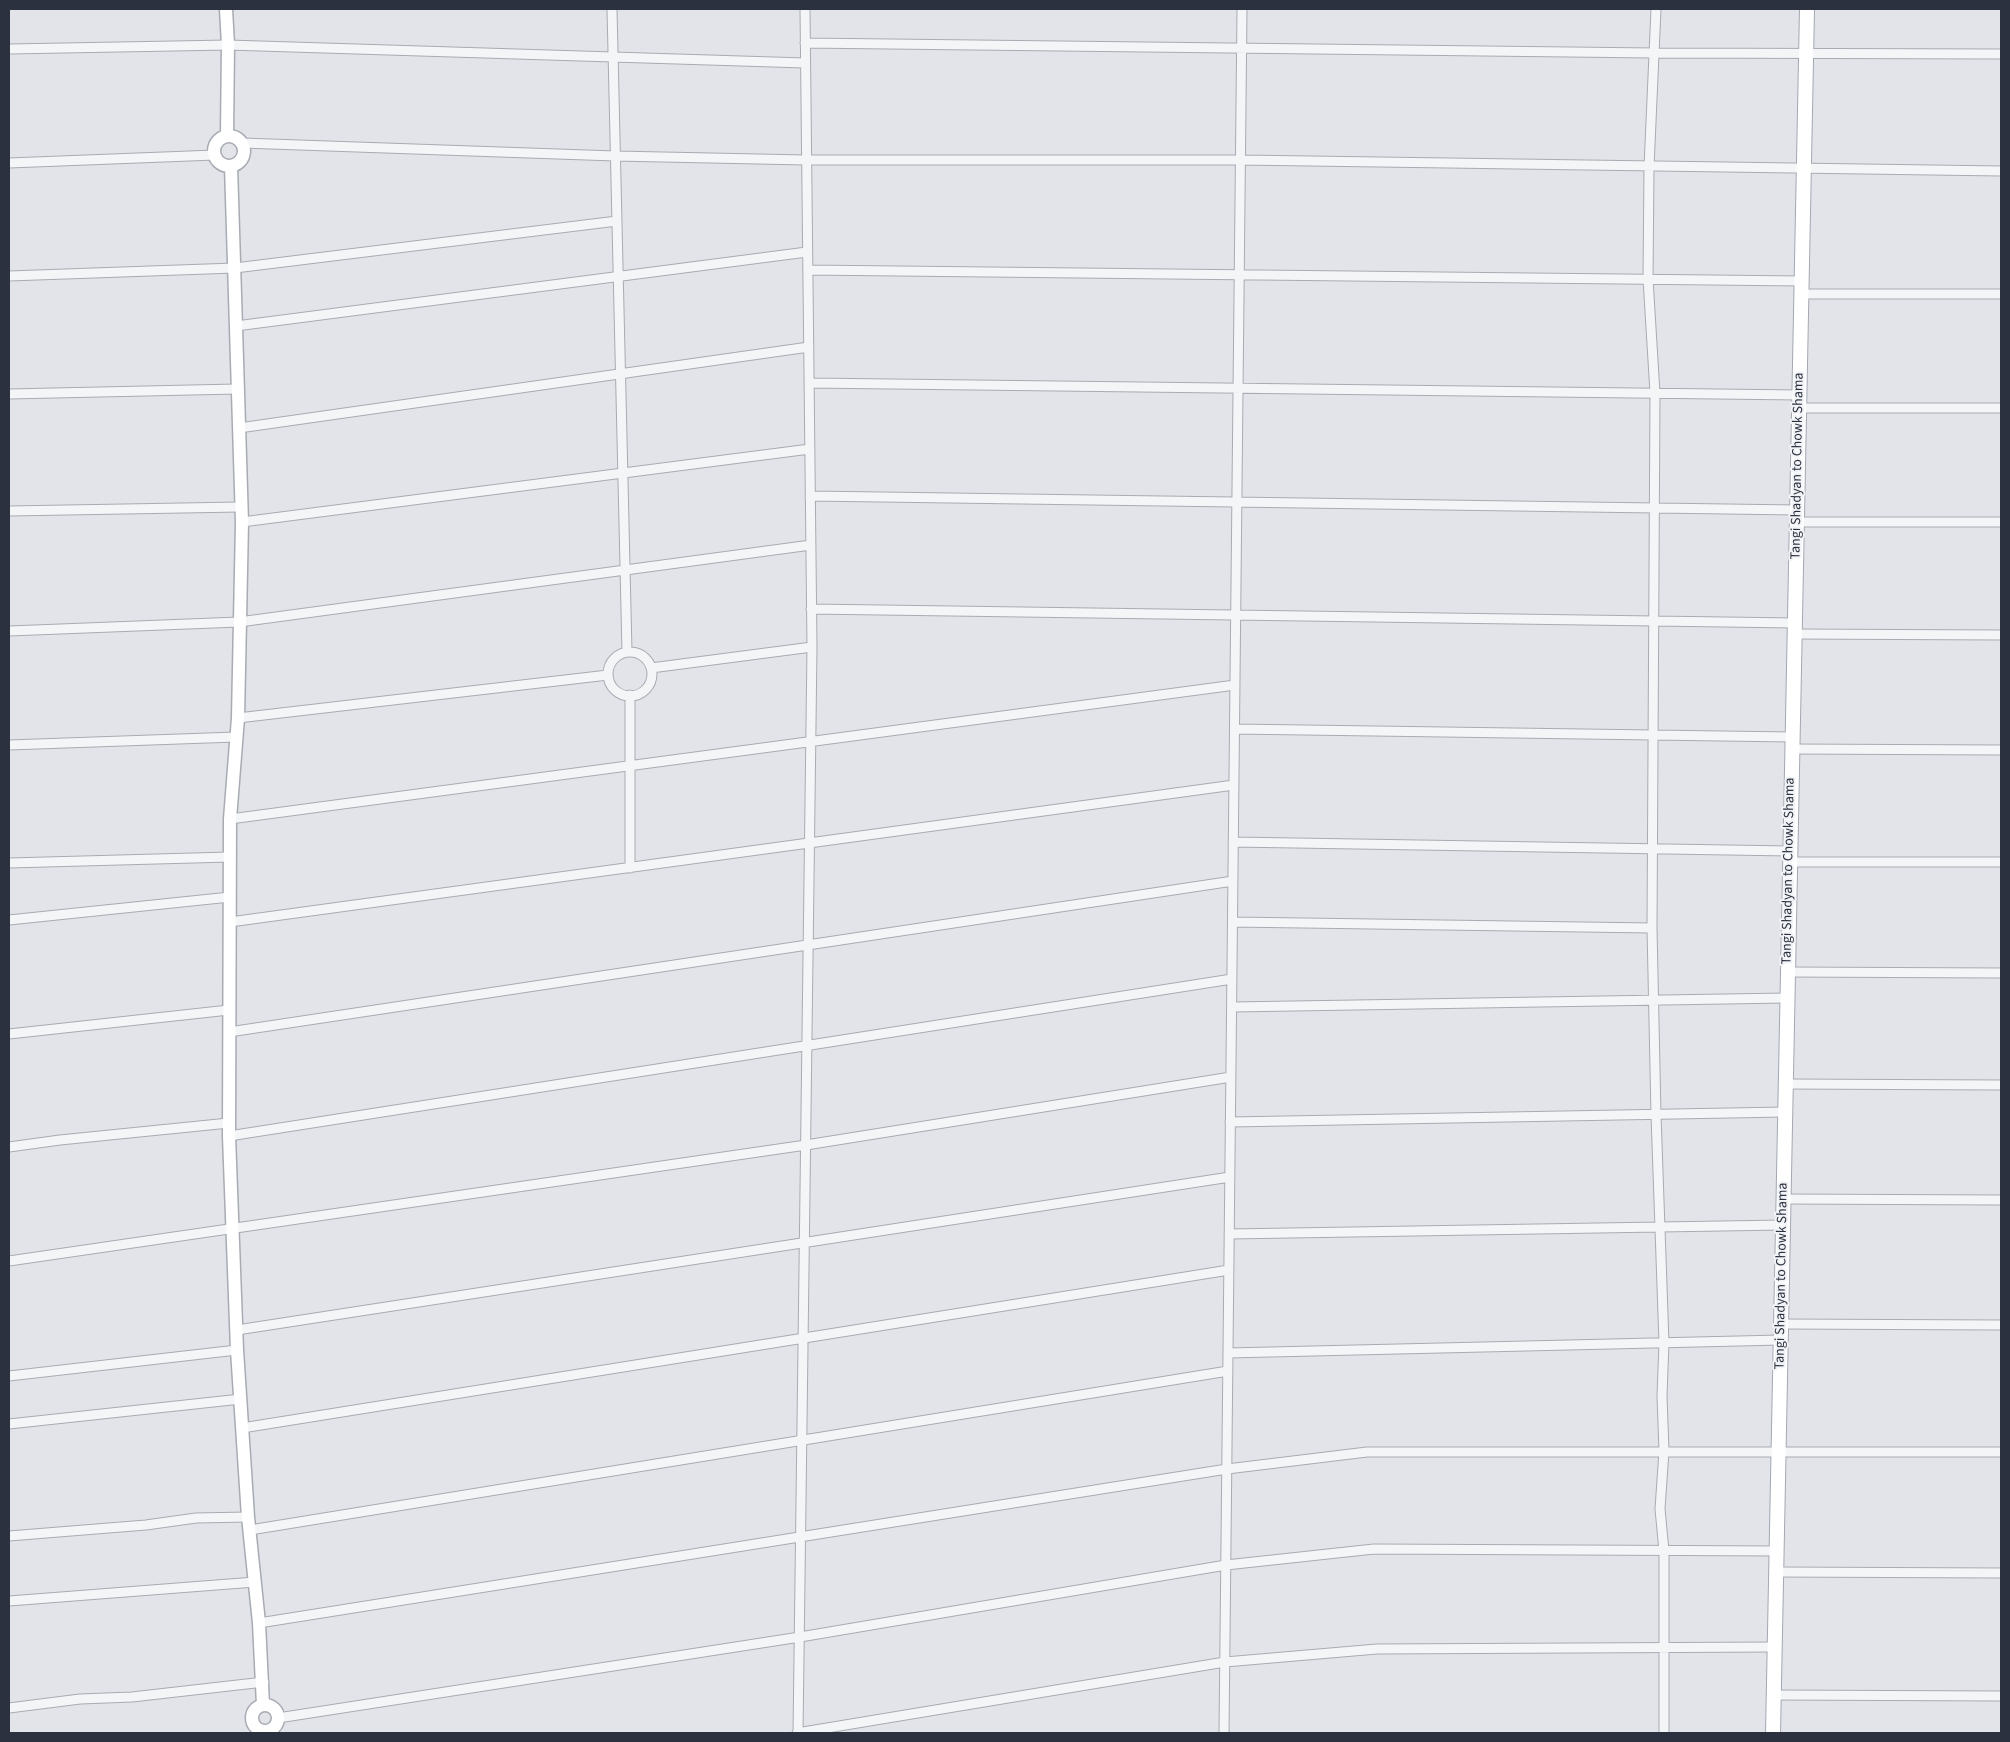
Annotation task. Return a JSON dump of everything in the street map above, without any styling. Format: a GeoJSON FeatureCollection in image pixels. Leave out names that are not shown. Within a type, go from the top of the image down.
{"type":"FeatureCollection","features":[{"type":"Feature","properties":{"kind":"main road"},"geometry":{"type":"LineString","coordinates":[[226,9],[228,45],[227,136]]}},
{"type":"Feature","properties":{"kind":"main road","name":"Tangi Shadyan to Chowk Shama"},"geometry":{"type":"LineString","coordinates":[[1773,1733],[1807,9]]}},
{"type":"Feature","properties":{"kind":"main road"},"geometry":{"type":"LineString","coordinates":[[227,136],[238,139],[242,143],[243,154],[236,164],[231,166],[221,163],[214,155],[215,145],[222,138],[227,136]]}},
{"type":"Feature","properties":{"kind":"main road"},"geometry":{"type":"LineString","coordinates":[[231,166],[240,506],[242,522],[238,622],[238,718],[230,820],[229,1129],[237,1350],[249,1523],[264,1682],[263,1705]]}},
{"type":"Feature","properties":{"kind":"main road"},"geometry":{"type":"LineString","coordinates":[[263,1705],[272,1707],[274,1727],[258,1729],[253,1722],[256,1709],[263,1705]]}},
{"type":"Feature","properties":{"kind":"street"},"geometry":{"type":"LineString","coordinates":[[612,9],[627,652]]}},
{"type":"Feature","properties":{"kind":"street"},"geometry":{"type":"LineString","coordinates":[[805,9],[812,647],[804,1440],[798,1733],[1224,1662],[1377,1649],[1775,1647]]}},
{"type":"Feature","properties":{"kind":"street"},"geometry":{"type":"LineString","coordinates":[[1224,1733],[1242,9]]}},
{"type":"Feature","properties":{"kind":"street"},"geometry":{"type":"LineString","coordinates":[[1656,9],[1649,167],[1648,279],[1655,393],[1652,621],[1654,735],[1652,928],[1664,1343],[1662,1396],[1664,1451],[1660,1509],[1664,1551],[1664,1733]]}},
{"type":"Feature","properties":{"kind":"street"},"geometry":{"type":"LineString","coordinates":[[805,43],[1654,53],[2001,54]]}},
{"type":"Feature","properties":{"kind":"street"},"geometry":{"type":"LineString","coordinates":[[9,49],[228,45],[805,63]]}},
{"type":"Feature","properties":{"kind":"street"},"geometry":{"type":"LineString","coordinates":[[242,143],[615,156],[806,160],[1241,160],[2001,171]]}},
{"type":"Feature","properties":{"kind":"street"},"geometry":{"type":"LineString","coordinates":[[9,163],[214,155]]}},
{"type":"Feature","properties":{"kind":"street"},"geometry":{"type":"LineString","coordinates":[[9,276],[235,268],[616,221]]}},
{"type":"Feature","properties":{"kind":"street"},"geometry":{"type":"LineString","coordinates":[[236,326],[808,252]]}},
{"type":"Feature","properties":{"kind":"street"},"geometry":{"type":"LineString","coordinates":[[808,270],[1648,279],[2001,294]]}},
{"type":"Feature","properties":{"kind":"street"},"geometry":{"type":"LineString","coordinates":[[239,428],[808,347]]}},
{"type":"Feature","properties":{"kind":"street"},"geometry":{"type":"LineString","coordinates":[[809,383],[1655,393],[1799,401],[2001,408]]}},
{"type":"Feature","properties":{"kind":"street"},"geometry":{"type":"LineString","coordinates":[[9,394],[237,388]]}},
{"type":"Feature","properties":{"kind":"street"},"geometry":{"type":"LineString","coordinates":[[242,522],[810,449]]}},
{"type":"Feature","properties":{"kind":"street"},"geometry":{"type":"LineString","coordinates":[[810,496],[1654,508],[1797,516],[2001,522]]}},
{"type":"Feature","properties":{"kind":"street"},"geometry":{"type":"LineString","coordinates":[[9,511],[240,506]]}},
{"type":"Feature","properties":{"kind":"street"},"geometry":{"type":"LineString","coordinates":[[9,631],[238,622],[811,545]]}},
{"type":"Feature","properties":{"kind":"street"},"geometry":{"type":"LineString","coordinates":[[812,609],[1652,621],[2001,635]]}},
{"type":"Feature","properties":{"kind":"street"},"geometry":{"type":"LineString","coordinates":[[651,668],[812,647]]}},
{"type":"Feature","properties":{"kind":"street"},"geometry":{"type":"LineString","coordinates":[[627,652],[642,656],[651,668],[650,684],[638,694],[630,695],[615,689],[608,675],[613,660],[627,652]]}},
{"type":"Feature","properties":{"kind":"street"},"geometry":{"type":"LineString","coordinates":[[238,718],[608,675]]}},
{"type":"Feature","properties":{"kind":"street"},"geometry":{"type":"LineString","coordinates":[[230,820],[1235,685]]}},
{"type":"Feature","properties":{"kind":"street"},"geometry":{"type":"LineString","coordinates":[[630,695],[630,868]]}},
{"type":"Feature","properties":{"kind":"street"},"geometry":{"type":"LineString","coordinates":[[1235,728],[1654,735],[1792,743],[2001,750]]}},
{"type":"Feature","properties":{"kind":"street"},"geometry":{"type":"LineString","coordinates":[[9,745],[236,737]]}},
{"type":"Feature","properties":{"kind":"street"},"geometry":{"type":"LineString","coordinates":[[230,922],[1234,785]]}},
{"type":"Feature","properties":{"kind":"street"},"geometry":{"type":"LineString","coordinates":[[1234,842],[1654,849],[1790,856],[2001,862]]}},
{"type":"Feature","properties":{"kind":"street"},"geometry":{"type":"LineString","coordinates":[[9,863],[230,856]]}},
{"type":"Feature","properties":{"kind":"street"},"geometry":{"type":"LineString","coordinates":[[229,1032],[1233,880]]}},
{"type":"Feature","properties":{"kind":"street"},"geometry":{"type":"LineString","coordinates":[[9,920],[230,897]]}},
{"type":"Feature","properties":{"kind":"street"},"geometry":{"type":"LineString","coordinates":[[1233,922],[1652,928]]}},
{"type":"Feature","properties":{"kind":"street"},"geometry":{"type":"LineString","coordinates":[[1787,972],[2001,973]]}},
{"type":"Feature","properties":{"kind":"street"},"geometry":{"type":"LineString","coordinates":[[9,1147],[60,1140],[229,1129],[808,1045],[1232,979]]}},
{"type":"Feature","properties":{"kind":"street"},"geometry":{"type":"LineString","coordinates":[[1232,1007],[1787,998]]}},
{"type":"Feature","properties":{"kind":"street"},"geometry":{"type":"LineString","coordinates":[[9,1034],[229,1010]]}},
{"type":"Feature","properties":{"kind":"street"},"geometry":{"type":"LineString","coordinates":[[9,1261],[806,1145],[1231,1078]]}},
{"type":"Feature","properties":{"kind":"street"},"geometry":{"type":"LineString","coordinates":[[1786,1084],[2001,1085]]}},
{"type":"Feature","properties":{"kind":"street"},"geometry":{"type":"LineString","coordinates":[[1230,1122],[1785,1112]]}},
{"type":"Feature","properties":{"kind":"street"},"geometry":{"type":"LineString","coordinates":[[237,1330],[1230,1176]]}},
{"type":"Feature","properties":{"kind":"street"},"geometry":{"type":"LineString","coordinates":[[1784,1199],[2001,1200]]}},
{"type":"Feature","properties":{"kind":"street"},"geometry":{"type":"LineString","coordinates":[[1229,1234],[1661,1225],[1783,1225]]}},
{"type":"Feature","properties":{"kind":"street"},"geometry":{"type":"LineString","coordinates":[[242,1428],[1229,1270]]}},
{"type":"Feature","properties":{"kind":"street"},"geometry":{"type":"LineString","coordinates":[[1782,1324],[2001,1325]]}},
{"type":"Feature","properties":{"kind":"street"},"geometry":{"type":"LineString","coordinates":[[1228,1353],[1781,1340]]}},
{"type":"Feature","properties":{"kind":"street"},"geometry":{"type":"LineString","coordinates":[[9,1376],[237,1350]]}},
{"type":"Feature","properties":{"kind":"street"},"geometry":{"type":"LineString","coordinates":[[9,1536],[196,1518],[249,1523],[804,1440],[1228,1371]]}},
{"type":"Feature","properties":{"kind":"street"},"geometry":{"type":"LineString","coordinates":[[9,1424],[241,1399]]}},
{"type":"Feature","properties":{"kind":"street"},"geometry":{"type":"LineString","coordinates":[[259,1623],[1227,1469],[1367,1452],[1780,1450],[2001,1452]]}},
{"type":"Feature","properties":{"kind":"street"},"geometry":{"type":"LineString","coordinates":[[274,1727],[1226,1565],[1374,1549],[1778,1551]]}},
{"type":"Feature","properties":{"kind":"street"},"geometry":{"type":"LineString","coordinates":[[1777,1572],[2001,1573]]}},
{"type":"Feature","properties":{"kind":"street"},"geometry":{"type":"LineString","coordinates":[[9,1602],[255,1582]]}},
{"type":"Feature","properties":{"kind":"street"},"geometry":{"type":"LineString","coordinates":[[9,1708],[80,1699],[132,1697],[228,1684],[264,1682]]}},
{"type":"Feature","properties":{"kind":"street"},"geometry":{"type":"LineString","coordinates":[[1774,1696],[2001,1696]]}}]}
